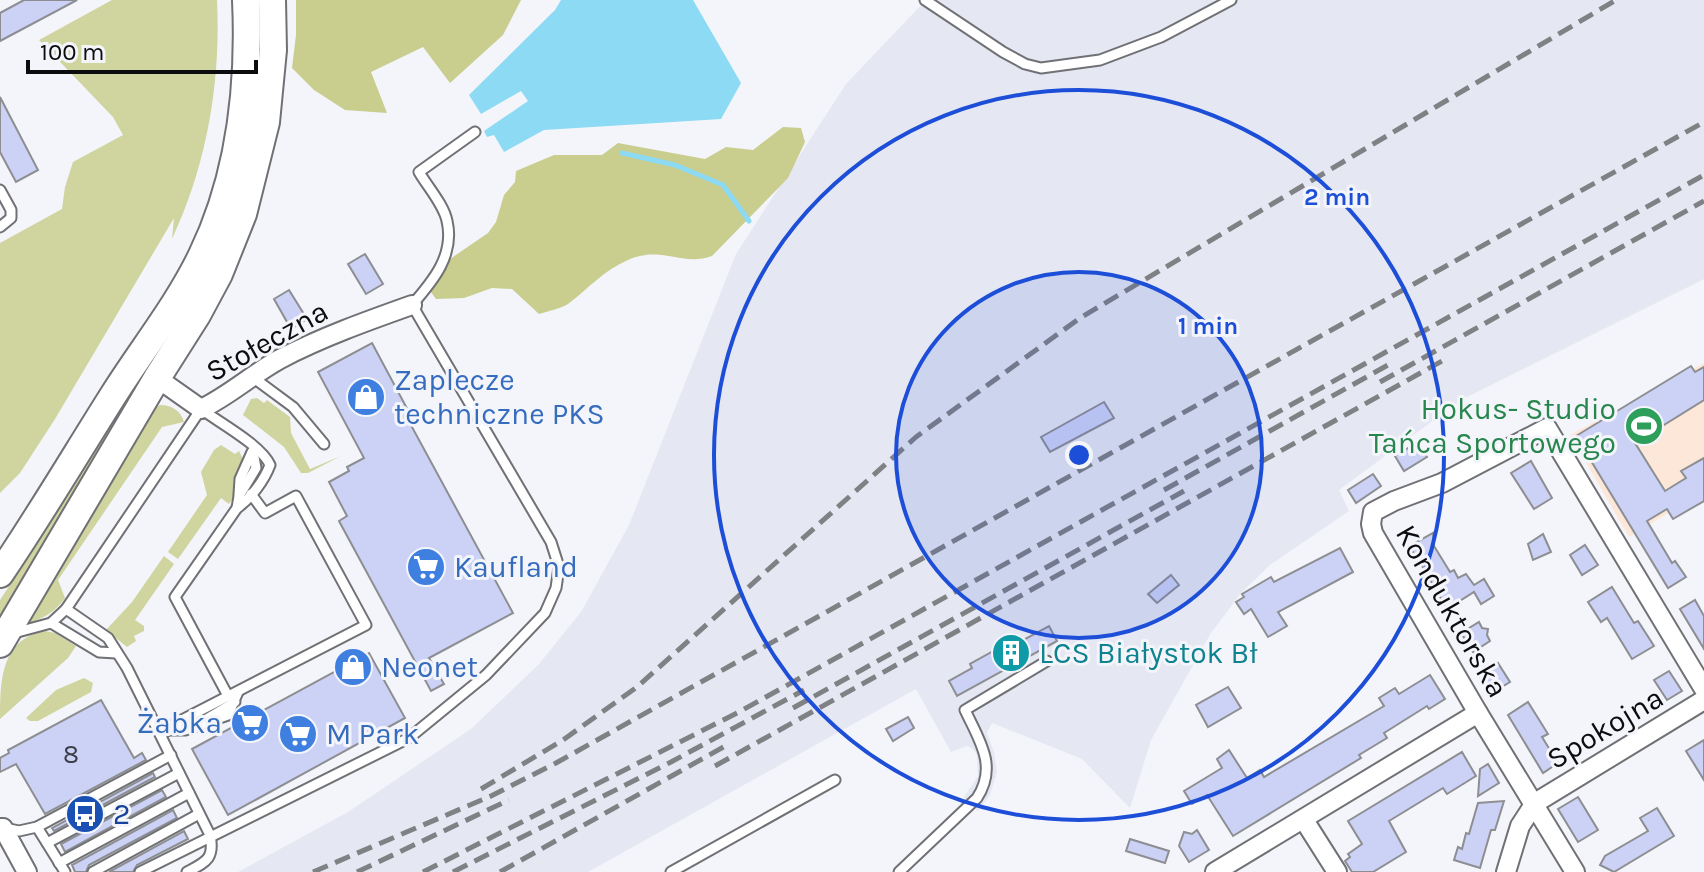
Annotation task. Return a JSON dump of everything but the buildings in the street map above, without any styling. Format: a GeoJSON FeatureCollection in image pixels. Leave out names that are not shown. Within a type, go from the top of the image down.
{"type":"FeatureCollection","features":[{"type":"Feature","properties":{"kind":"street"},"geometry":{"type":"LineString","coordinates":[[0,574],[50,501],[203,254],[227,191],[239,138],[245,80],[246,0]]}},
{"type":"Feature","properties":{"kind":"street"},"geometry":{"type":"LineString","coordinates":[[2,640],[219,274],[243,214],[266,122],[273,50],[272,0]]}},
{"type":"Feature","properties":{"kind":"street","name":"Stołeczna"},"geometry":{"type":"LineString","coordinates":[[157,378],[201,409],[230,395],[251,376],[313,342],[412,305]]}},
{"type":"Feature","properties":{"kind":"street"},"geometry":{"type":"LineString","coordinates":[[134,362],[157,378]]}},
{"type":"Feature","properties":{"kind":"street","name":"Konduktorska"},"geometry":{"type":"LineString","coordinates":[[1575,872],[1373,533],[1373,512],[1442,483],[1547,428],[1704,689]]}},
{"type":"Feature","properties":{"kind":"street","name":"Spokojna"},"geometry":{"type":"LineString","coordinates":[[1535,803],[1704,700]]}},
{"type":"Feature","properties":{"kind":"street"},"geometry":{"type":"LineString","coordinates":[[1215,872],[1478,713]]}},
{"type":"Feature","properties":{"kind":"street"},"geometry":{"type":"LineString","coordinates":[[1506,872],[1520,826],[1535,803]]}},
{"type":"Feature","properties":{"kind":"street"},"geometry":{"type":"LineString","coordinates":[[1304,820],[1337,872]]}},
{"type":"Feature","properties":{"kind":"street"},"geometry":{"type":"LineString","coordinates":[[3,834],[22,870]]}},
{"type":"Feature","properties":{"kind":"lane"},"geometry":{"type":"LineString","coordinates":[[925,0],[1003,52],[1025,64],[1041,68],[1100,60],[1161,37],[1231,0]]}},
{"type":"Feature","properties":{"kind":"lane"},"geometry":{"type":"LineString","coordinates":[[140,872],[409,738],[486,675],[545,613],[556,588],[559,567],[551,542],[412,305],[437,276],[449,244],[447,219],[419,172],[475,132]]}},
{"type":"Feature","properties":{"kind":"lane"},"geometry":{"type":"LineString","coordinates":[[0,190],[11,210],[11,218],[0,227]]}},
{"type":"Feature","properties":{"kind":"lane"},"geometry":{"type":"LineString","coordinates":[[251,376],[293,407],[324,444]]}},
{"type":"Feature","properties":{"kind":"lane"},"geometry":{"type":"LineString","coordinates":[[2,640],[51,623],[66,609],[201,409],[267,457],[270,465],[175,597],[234,696]]}},
{"type":"Feature","properties":{"kind":"lane"},"geometry":{"type":"LineString","coordinates":[[237,508],[239,496],[256,468],[250,447]]}},
{"type":"Feature","properties":{"kind":"lane"},"geometry":{"type":"LineString","coordinates":[[166,732],[178,722],[234,696],[366,625],[296,496],[265,513],[251,494]]}},
{"type":"Feature","properties":{"kind":"lane"},"geometry":{"type":"LineString","coordinates":[[66,609],[108,638],[166,732],[171,755],[210,835],[213,848],[210,857],[187,872]]}},
{"type":"Feature","properties":{"kind":"lane"},"geometry":{"type":"LineString","coordinates":[[51,623],[99,652],[116,653]]}},
{"type":"Feature","properties":{"kind":"lane"},"geometry":{"type":"LineString","coordinates":[[899,872],[977,798],[984,787],[988,773],[987,758],[965,710],[1047,661]]}},
{"type":"Feature","properties":{"kind":"lane"},"geometry":{"type":"LineString","coordinates":[[166,732],[185,730],[200,723],[234,696]]}},
{"type":"Feature","properties":{"kind":"lane"},"geometry":{"type":"LineString","coordinates":[[3,834],[37,827],[171,755]]}},
{"type":"Feature","properties":{"kind":"lane"},"geometry":{"type":"LineString","coordinates":[[47,843],[179,773]]}},
{"type":"Feature","properties":{"kind":"lane"},"geometry":{"type":"LineString","coordinates":[[671,872],[835,780]]}},
{"type":"Feature","properties":{"kind":"lane"},"geometry":{"type":"LineString","coordinates":[[37,827],[62,868],[189,793]]}},
{"type":"Feature","properties":{"kind":"lane"},"geometry":{"type":"LineString","coordinates":[[93,872],[199,814]]}},
{"type":"Feature","properties":{"kind":"shaded area"},"geometry":{"type":"Polygon","coordinates":[[[926,0],[1704,0],[1704,279],[1461,400],[1339,490],[1349,511],[1270,565],[1241,593],[1211,633],[1151,740],[1130,808],[1082,759],[992,723],[987,733],[997,772],[990,795],[978,811],[964,797],[978,776],[977,755],[967,746],[951,752],[916,689],[588,872],[238,872],[348,812],[471,729],[539,664],[581,612],[629,525],[736,254],[846,84],[926,0]]]}},
{"type":"Feature","properties":{"kind":"shaded area"},"geometry":{"type":"Polygon","coordinates":[[[1704,363],[1704,491],[1629,537],[1570,435],[1704,363]]]}},
{"type":"Feature","properties":{"kind":"green space"},"geometry":{"type":"Polygon","coordinates":[[[112,0],[217,0],[217,61],[203,152],[172,239],[174,218],[55,419],[20,473],[0,493],[0,243],[62,209],[73,162],[123,135],[113,117],[39,40],[112,0]]]}},
{"type":"Feature","properties":{"kind":"green space"},"geometry":{"type":"Polygon","coordinates":[[[296,0],[521,0],[503,35],[450,83],[423,47],[371,72],[387,113],[345,110],[314,90],[292,68],[296,0]]]}},
{"type":"Feature","properties":{"kind":"green space"},"geometry":{"type":"Polygon","coordinates":[[[783,127],[801,128],[805,142],[788,178],[712,256],[691,259],[651,255],[628,260],[604,274],[568,304],[539,314],[512,289],[492,288],[464,298],[436,299],[428,288],[428,274],[488,233],[496,222],[504,195],[515,182],[516,171],[554,155],[602,155],[618,143],[705,159],[726,147],[753,150],[783,127]]]}},
{"type":"Feature","properties":{"kind":"green space"},"geometry":{"type":"Polygon","coordinates":[[[133,386],[134,391],[0,625],[0,600],[53,520],[81,465],[133,386]]]}},
{"type":"Feature","properties":{"kind":"green space"},"geometry":{"type":"Polygon","coordinates":[[[257,398],[264,403],[267,400],[290,417],[291,433],[310,469],[341,456],[308,473],[301,473],[284,447],[243,415],[251,399],[257,398]]]}},
{"type":"Feature","properties":{"kind":"green space"},"geometry":{"type":"Polygon","coordinates":[[[160,405],[175,409],[184,422],[162,427],[58,580],[65,598],[48,614],[26,624],[150,411],[160,405]]]}},
{"type":"Feature","properties":{"kind":"green space"},"geometry":{"type":"Polygon","coordinates":[[[221,445],[235,454],[239,451],[243,459],[235,475],[234,497],[229,504],[221,498],[178,559],[168,552],[207,495],[201,472],[214,450],[221,445]]]}},
{"type":"Feature","properties":{"kind":"green space"},"geometry":{"type":"Polygon","coordinates":[[[164,556],[174,564],[135,620],[144,626],[144,631],[134,636],[136,641],[127,647],[106,630],[132,602],[164,556]]]}},
{"type":"Feature","properties":{"kind":"green space"},"geometry":{"type":"Polygon","coordinates":[[[45,631],[55,633],[76,646],[68,658],[0,719],[2,677],[11,653],[19,643],[45,631]]]}},
{"type":"Feature","properties":{"kind":"green space"},"geometry":{"type":"Polygon","coordinates":[[[84,678],[93,683],[91,692],[38,721],[26,718],[56,690],[84,678]]]}},
{"type":"Feature","properties":{"kind":"water"},"geometry":{"type":"Polygon","coordinates":[[[561,0],[693,0],[741,83],[721,119],[544,130],[504,152],[494,135],[487,137],[484,131],[528,101],[521,91],[481,114],[469,95],[555,10],[561,0]]]}},
{"type":"Feature","properties":{"kind":"waterway"},"geometry":{"type":"LineString","coordinates":[[622,153],[675,165],[723,185],[749,221]]}},
{"type":"Feature","properties":{"kind":"railway"},"geometry":{"type":"LineString","coordinates":[[481,789],[563,740],[637,687],[916,437],[1080,318],[1616,0]]}},
{"type":"Feature","properties":{"kind":"railway"},"geometry":{"type":"LineString","coordinates":[[313,872],[491,796],[556,763],[1704,122]]}},
{"type":"Feature","properties":{"kind":"railway"},"geometry":{"type":"LineString","coordinates":[[423,872],[739,712],[1704,175]]}},
{"type":"Feature","properties":{"kind":"railway"},"geometry":{"type":"LineString","coordinates":[[1380,382],[1704,201]]}},
{"type":"Feature","properties":{"kind":"railway"},"geometry":{"type":"LineString","coordinates":[[715,766],[1442,361]]}},
{"type":"Feature","properties":{"kind":"railway"},"geometry":{"type":"LineString","coordinates":[[1164,490],[1388,365]]}},
{"type":"Feature","properties":{"kind":"railway"},"geometry":{"type":"LineString","coordinates":[[793,708],[1184,491]]}},
{"type":"Feature","properties":{"kind":"railway"},"geometry":{"type":"LineString","coordinates":[[453,872],[671,762],[804,690]]}},
{"type":"Feature","properties":{"kind":"railway"},"geometry":{"type":"LineString","coordinates":[[500,872],[727,745]]}},
{"type":"Feature","properties":{"kind":"railway"},"geometry":{"type":"LineString","coordinates":[[357,872],[509,800]]}},
{"type":"Feature","properties":{"kind":"place","name":"Zaplecze techniczne PKS"},"geometry":{"type":"Point","coordinates":[366,397]}},
{"type":"Feature","properties":{"kind":"place","name":"Hokus- Studio Tańca Sportowego"},"geometry":{"type":"Point","coordinates":[1644,426]}},
{"type":"Feature","properties":{"kind":"place","name":"Kaufland"},"geometry":{"type":"Point","coordinates":[426,567]}},
{"type":"Feature","properties":{"kind":"place","name":"LCS Białystok Bł"},"geometry":{"type":"Point","coordinates":[1011,653]}},
{"type":"Feature","properties":{"kind":"place","name":"Neonet"},"geometry":{"type":"Point","coordinates":[353,667]}},
{"type":"Feature","properties":{"kind":"place","name":"Żabka"},"geometry":{"type":"Point","coordinates":[250,723]}},
{"type":"Feature","properties":{"kind":"place","name":"M Park"},"geometry":{"type":"Point","coordinates":[298,734]}},
{"type":"Feature","properties":{"kind":"place","name":"2"},"geometry":{"type":"Point","coordinates":[85,814]}}]}
